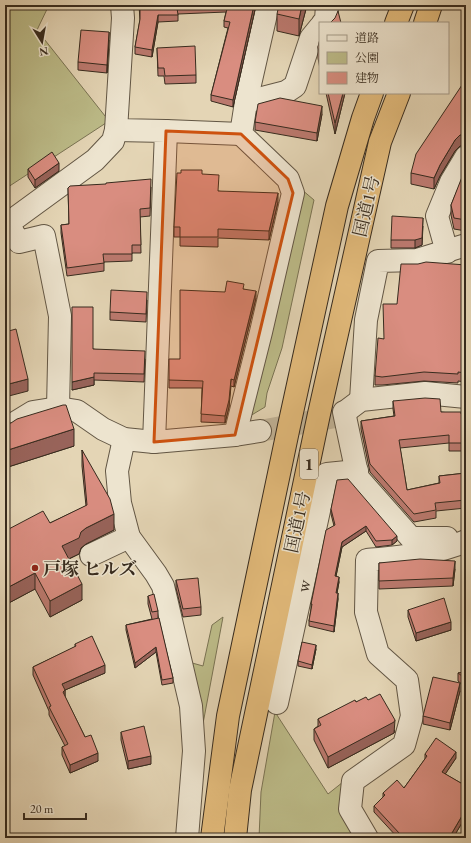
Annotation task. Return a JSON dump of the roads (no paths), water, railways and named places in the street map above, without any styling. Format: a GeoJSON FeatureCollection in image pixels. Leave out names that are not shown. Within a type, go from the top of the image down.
{"type":"FeatureCollection","features":[{"type":"Feature","properties":{"kind":"highway"},"geometry":{"type":"LineString","coordinates":[[396,22],[403,5]]}},
{"type":"Feature","properties":{"kind":"highway"},"geometry":{"type":"LineString","coordinates":[[425,22],[431,5]]}},
{"type":"Feature","properties":{"kind":"highway","name":"国道1号"},"geometry":{"type":"LineString","coordinates":[[212,838],[228,716],[289,426],[337,206],[372,94]]}},
{"type":"Feature","properties":{"kind":"highway","name":"国道1号"},"geometry":{"type":"LineString","coordinates":[[235,838],[240,790],[323,398],[380,142],[398,94]]}},
{"type":"Feature","properties":{"kind":"street"},"geometry":{"type":"LineString","coordinates":[[58,408],[60,316],[44,236],[20,242],[9,233],[10,222],[95,160],[113,141],[116,130],[123,18],[122,5]]}},
{"type":"Feature","properties":{"kind":"street"},"geometry":{"type":"LineString","coordinates":[[241,134],[246,102],[268,5]]}},
{"type":"Feature","properties":{"kind":"street"},"geometry":{"type":"LineString","coordinates":[[324,22],[326,20],[327,5]]}},
{"type":"Feature","properties":{"kind":"street"},"geometry":{"type":"LineString","coordinates":[[246,102],[286,92],[295,86],[311,38],[319,28]]}},
{"type":"Feature","properties":{"kind":"street"},"geometry":{"type":"LineString","coordinates":[[116,130],[241,134],[288,179],[293,193],[261,332],[235,435]]}},
{"type":"Feature","properties":{"kind":"street"},"geometry":{"type":"LineString","coordinates":[[154,442],[166,131]]}},
{"type":"Feature","properties":{"kind":"street"},"geometry":{"type":"LineString","coordinates":[[466,158],[451,182],[437,216],[456,249],[417,260],[378,261],[346,410],[358,478],[411,538],[466,540]]}},
{"type":"Feature","properties":{"kind":"street"},"geometry":{"type":"LineString","coordinates":[[346,410],[425,393],[466,397]]}},
{"type":"Feature","properties":{"kind":"street"},"geometry":{"type":"LineString","coordinates":[[5,429],[33,412],[58,408],[77,411],[103,429],[124,439],[154,442],[235,435],[260,431]]}},
{"type":"Feature","properties":{"kind":"street"},"geometry":{"type":"LineString","coordinates":[[124,439],[117,471],[120,503],[129,537],[163,586],[191,706],[194,751],[187,838]]}},
{"type":"Feature","properties":{"kind":"street","name":"w"},"geometry":{"type":"LineString","coordinates":[[277,703],[327,474],[357,471]]}},
{"type":"Feature","properties":{"kind":"street"},"geometry":{"type":"LineString","coordinates":[[91,556],[129,537]]}},
{"type":"Feature","properties":{"kind":"street"},"geometry":{"type":"LineString","coordinates":[[367,838],[350,809],[353,781],[404,745],[412,716],[407,680],[378,654],[366,612],[367,560],[420,553],[455,546],[466,540]]}},
{"type":"Feature","properties":{"kind":"tunnel"},"geometry":{"type":"LineString","coordinates":[[260,431],[335,417]]}},
{"type":"Feature","properties":{"kind":"place","name":"戸塚 ヒルズ"},"geometry":{"type":"Point","coordinates":[35,568]}}]}
